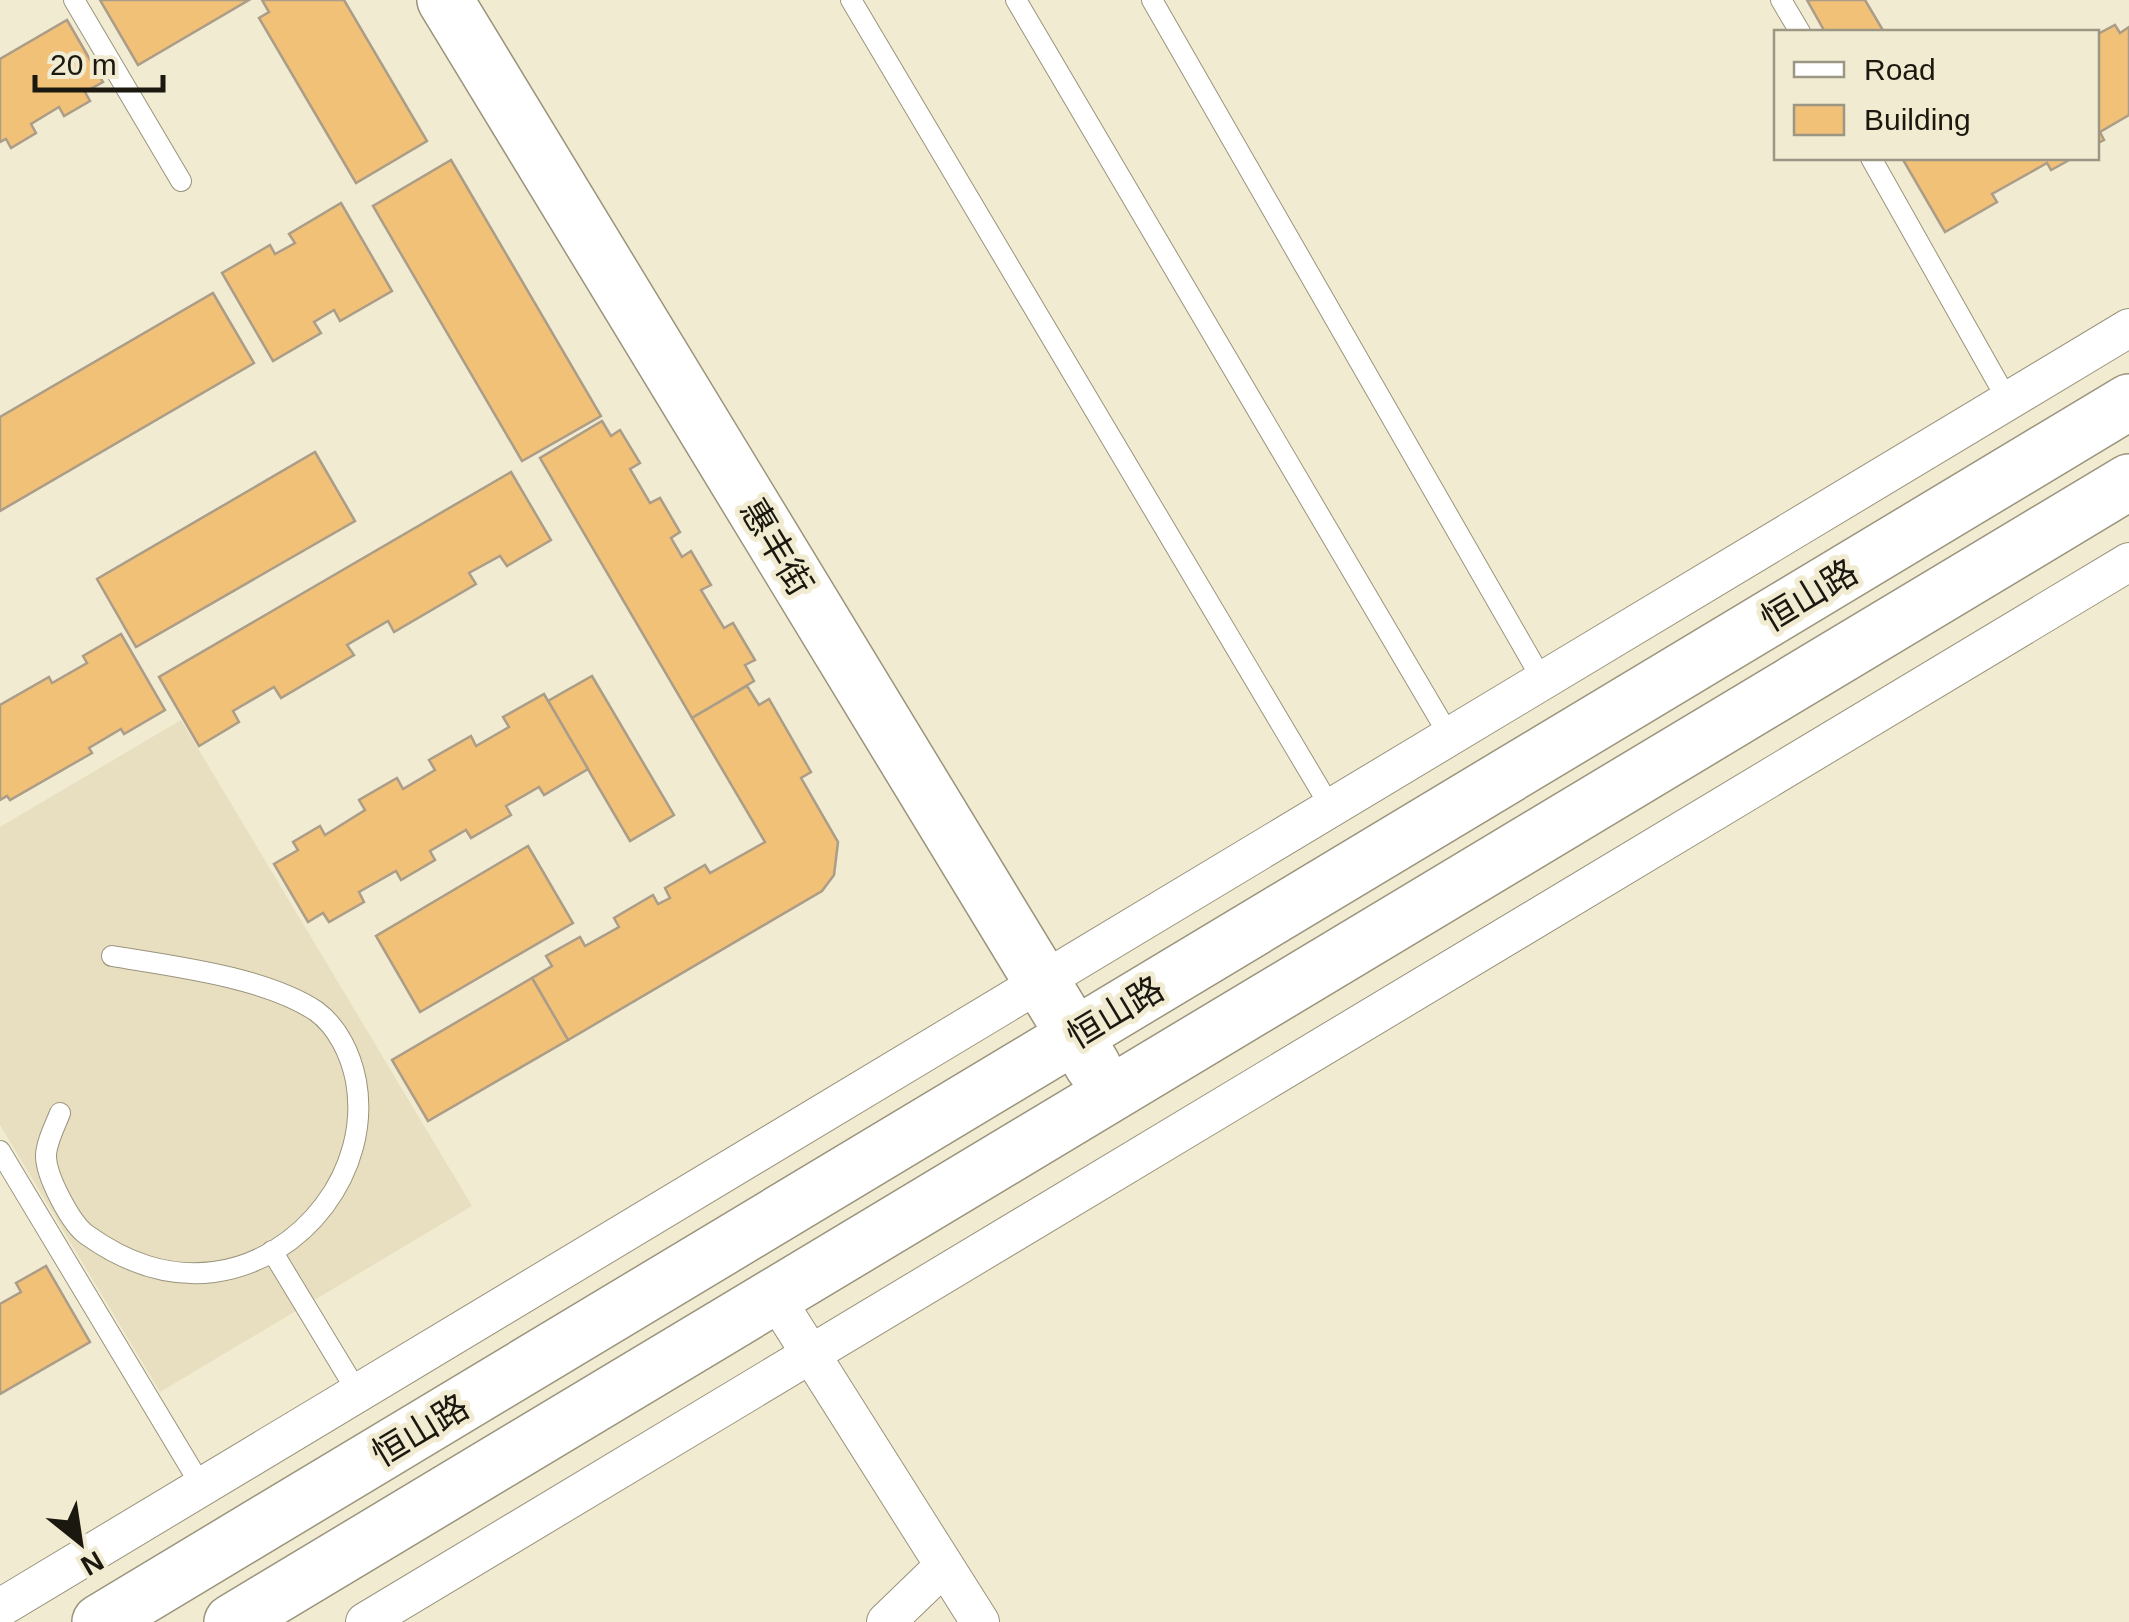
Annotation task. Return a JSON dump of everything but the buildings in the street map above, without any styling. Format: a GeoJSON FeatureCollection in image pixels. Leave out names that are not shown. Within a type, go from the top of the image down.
{"type":"FeatureCollection","features":[{"type":"Feature","properties":{"kind":"main road","name":"惠丰街"},"geometry":{"type":"LineString","coordinates":[[445,0],[1110,1094]]}},
{"type":"Feature","properties":{"kind":"main road","name":"恒山路"},"geometry":{"type":"LineString","coordinates":[[100,1622],[2129,402]]}},
{"type":"Feature","properties":{"kind":"main road","name":"恒山路"},"geometry":{"type":"LineString","coordinates":[[232,1622],[2129,482]]}},
{"type":"Feature","properties":{"kind":"street"},"geometry":{"type":"LineString","coordinates":[[0,1608],[2129,328]]}},
{"type":"Feature","properties":{"kind":"street"},"geometry":{"type":"LineString","coordinates":[[365,1622],[2129,562]]}},
{"type":"Feature","properties":{"kind":"street"},"geometry":{"type":"LineString","coordinates":[[774,1296],[980,1622]]}},
{"type":"Feature","properties":{"kind":"street"},"geometry":{"type":"LineString","coordinates":[[886,1622],[944,1566]]}},
{"type":"Feature","properties":{"kind":"lane"},"geometry":{"type":"LineString","coordinates":[[74,0],[181,181]]}},
{"type":"Feature","properties":{"kind":"lane"},"geometry":{"type":"LineString","coordinates":[[850,0],[1332,808]]}},
{"type":"Feature","properties":{"kind":"lane"},"geometry":{"type":"LineString","coordinates":[[1016,0],[1450,737]]}},
{"type":"Feature","properties":{"kind":"lane"},"geometry":{"type":"LineString","coordinates":[[1152,0],[1543,681]]}},
{"type":"Feature","properties":{"kind":"lane"},"geometry":{"type":"LineString","coordinates":[[1781,0],[1799,30]]}},
{"type":"Feature","properties":{"kind":"lane"},"geometry":{"type":"LineString","coordinates":[[1871,160],[2008,401]]}},
{"type":"Feature","properties":{"kind":"lane"},"geometry":{"type":"LineString","coordinates":[[60,1114],[46,1154],[50,1174],[77,1228],[118,1256],[164,1271],[214,1272],[261,1258],[303,1231],[334,1193],[354,1148],[359,1099],[350,1053],[319,1013],[292,998],[213,973],[112,956]]}},
{"type":"Feature","properties":{"kind":"lane"},"geometry":{"type":"LineString","coordinates":[[0,1151],[202,1487]]}},
{"type":"Feature","properties":{"kind":"lane"},"geometry":{"type":"LineString","coordinates":[[272,1251],[358,1392]]}},
{"type":"Feature","properties":{"kind":"shaded area"},"geometry":{"type":"Polygon","coordinates":[[[181,720],[472,1206],[160,1392],[0,1125],[0,827],[181,720]]]}}]}
